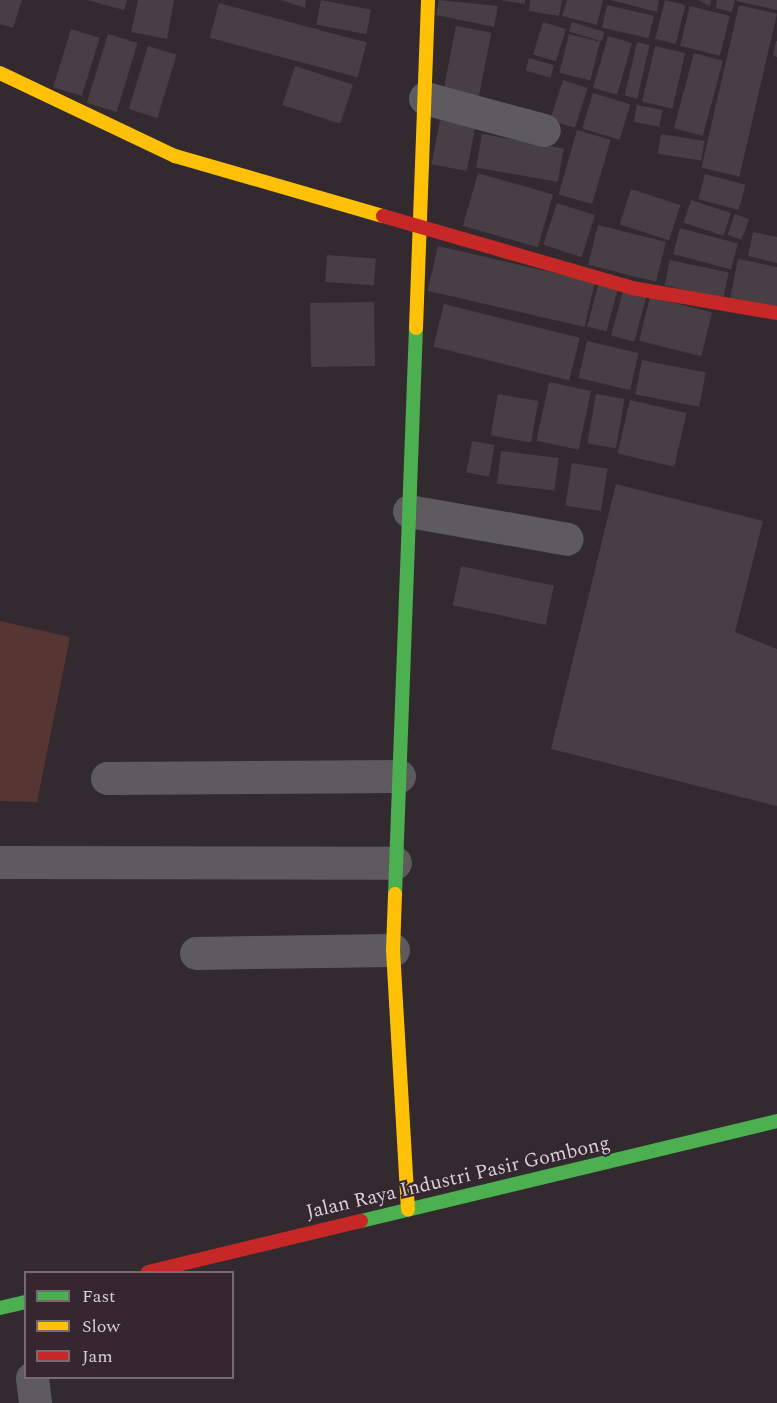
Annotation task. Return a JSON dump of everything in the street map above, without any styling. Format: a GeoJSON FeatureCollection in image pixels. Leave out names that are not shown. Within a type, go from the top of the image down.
{"type":"FeatureCollection","features":[{"type":"Feature","properties":{"kind":"main road"},"geometry":{"type":"LineString","coordinates":[[408,1210],[393,950],[428,0]]}},
{"type":"Feature","properties":{"kind":"main road"},"geometry":{"type":"LineString","coordinates":[[0,73],[175,156],[420,230],[632,288],[777,313]]}},
{"type":"Feature","properties":{"kind":"main road","name":"Jalan Raya Industri Pasir Gombong"},"geometry":{"type":"LineString","coordinates":[[152,1271],[777,1121]]}},
{"type":"Feature","properties":{"kind":"main road"},"geometry":{"type":"LineString","coordinates":[[0,1308],[24,1302]]}},
{"type":"Feature","properties":{"kind":"street"},"geometry":{"type":"LineString","coordinates":[[425,99],[544,130]]}},
{"type":"Feature","properties":{"kind":"street"},"geometry":{"type":"LineString","coordinates":[[409,511],[567,539]]}},
{"type":"Feature","properties":{"kind":"street"},"geometry":{"type":"LineString","coordinates":[[107,778],[399,776]]}},
{"type":"Feature","properties":{"kind":"street"},"geometry":{"type":"LineString","coordinates":[[0,862],[395,863]]}},
{"type":"Feature","properties":{"kind":"street"},"geometry":{"type":"LineString","coordinates":[[196,953],[393,950]]}},
{"type":"Feature","properties":{"kind":"street"},"geometry":{"type":"LineString","coordinates":[[32,1379],[35,1403]]}},
{"type":"Feature","properties":{"kind":"shaded area"},"geometry":{"type":"Polygon","coordinates":[[[0,621],[70,637],[37,802],[0,801],[0,621]]]}},
{"type":"Feature","properties":{"kind":"building"},"geometry":{"type":"Polygon","coordinates":[[[0,0],[22,0],[13,28],[0,24],[0,0]]]}},
{"type":"Feature","properties":{"kind":"building"},"geometry":{"type":"Polygon","coordinates":[[[87,0],[127,0],[124,10],[87,0]]]}},
{"type":"Feature","properties":{"kind":"building"},"geometry":{"type":"Polygon","coordinates":[[[138,0],[174,0],[167,39],[131,32],[138,0]]]}},
{"type":"Feature","properties":{"kind":"building"},"geometry":{"type":"Polygon","coordinates":[[[281,0],[306,0],[305,8],[281,0]]]}},
{"type":"Feature","properties":{"kind":"building"},"geometry":{"type":"Polygon","coordinates":[[[321,0],[371,10],[366,34],[316,25],[321,0]]]}},
{"type":"Feature","properties":{"kind":"building"},"geometry":{"type":"Polygon","coordinates":[[[439,0],[498,6],[494,27],[436,15],[439,0]]]}},
{"type":"Feature","properties":{"kind":"building"},"geometry":{"type":"Polygon","coordinates":[[[500,0],[525,0],[525,4],[500,0]]]}},
{"type":"Feature","properties":{"kind":"building"},"geometry":{"type":"Polygon","coordinates":[[[530,0],[562,0],[559,16],[529,11],[530,0]]]}},
{"type":"Feature","properties":{"kind":"building"},"geometry":{"type":"Polygon","coordinates":[[[567,0],[603,0],[597,25],[562,16],[567,0]]]}},
{"type":"Feature","properties":{"kind":"building"},"geometry":{"type":"Polygon","coordinates":[[[610,0],[659,0],[657,12],[610,0]]]}},
{"type":"Feature","properties":{"kind":"building"},"geometry":{"type":"Polygon","coordinates":[[[665,0],[685,5],[676,44],[655,39],[665,0]]]}},
{"type":"Feature","properties":{"kind":"building"},"geometry":{"type":"Polygon","coordinates":[[[698,0],[711,0],[710,6],[698,0]]]}},
{"type":"Feature","properties":{"kind":"building"},"geometry":{"type":"Polygon","coordinates":[[[717,0],[735,0],[732,12],[716,8],[717,0]]]}},
{"type":"Feature","properties":{"kind":"building"},"geometry":{"type":"Polygon","coordinates":[[[777,0],[777,10],[736,1],[777,0]]]}},
{"type":"Feature","properties":{"kind":"building"},"geometry":{"type":"Polygon","coordinates":[[[219,3],[367,43],[357,77],[210,38],[219,3]]]}},
{"type":"Feature","properties":{"kind":"building"},"geometry":{"type":"Polygon","coordinates":[[[607,5],[654,16],[649,38],[602,27],[607,5]]]}},
{"type":"Feature","properties":{"kind":"building"},"geometry":{"type":"Polygon","coordinates":[[[739,5],[777,14],[739,176],[701,168],[739,5]]]}},
{"type":"Feature","properties":{"kind":"building"},"geometry":{"type":"Polygon","coordinates":[[[690,6],[730,16],[720,56],[680,46],[690,6]]]}},
{"type":"Feature","properties":{"kind":"building"},"geometry":{"type":"Polygon","coordinates":[[[543,22],[566,29],[556,62],[533,55],[543,22]]]}},
{"type":"Feature","properties":{"kind":"building"},"geometry":{"type":"Polygon","coordinates":[[[572,22],[605,32],[602,42],[569,32],[572,22]]]}},
{"type":"Feature","properties":{"kind":"building"},"geometry":{"type":"Polygon","coordinates":[[[456,26],[491,33],[477,106],[442,100],[456,26]]]}},
{"type":"Feature","properties":{"kind":"building"},"geometry":{"type":"Polygon","coordinates":[[[71,29],[100,38],[82,96],[53,87],[71,29]]]}},
{"type":"Feature","properties":{"kind":"building"},"geometry":{"type":"Polygon","coordinates":[[[108,34],[138,43],[117,112],[87,103],[108,34]]]}},
{"type":"Feature","properties":{"kind":"building"},"geometry":{"type":"Polygon","coordinates":[[[569,34],[600,42],[590,81],[559,73],[569,34]]]}},
{"type":"Feature","properties":{"kind":"building"},"geometry":{"type":"Polygon","coordinates":[[[608,36],[632,43],[617,95],[593,88],[608,36]]]}},
{"type":"Feature","properties":{"kind":"building"},"geometry":{"type":"Polygon","coordinates":[[[777,41],[777,57],[773,56],[777,41]]]}},
{"type":"Feature","properties":{"kind":"building"},"geometry":{"type":"Polygon","coordinates":[[[637,42],[650,45],[637,99],[625,96],[637,42]]]}},
{"type":"Feature","properties":{"kind":"building"},"geometry":{"type":"Polygon","coordinates":[[[148,46],[177,55],[157,118],[129,109],[148,46]]]}},
{"type":"Feature","properties":{"kind":"building"},"geometry":{"type":"Polygon","coordinates":[[[655,46],[685,53],[672,109],[642,102],[655,46]]]}},
{"type":"Feature","properties":{"kind":"building"},"geometry":{"type":"Polygon","coordinates":[[[694,53],[723,61],[703,136],[674,128],[694,53]]]}},
{"type":"Feature","properties":{"kind":"building"},"geometry":{"type":"Polygon","coordinates":[[[529,58],[554,65],[550,78],[525,70],[529,58]]]}},
{"type":"Feature","properties":{"kind":"building"},"geometry":{"type":"Polygon","coordinates":[[[295,66],[353,85],[340,124],[282,105],[295,66]]]}},
{"type":"Feature","properties":{"kind":"building"},"geometry":{"type":"Polygon","coordinates":[[[563,80],[588,88],[575,128],[550,120],[563,80]]]}},
{"type":"Feature","properties":{"kind":"building"},"geometry":{"type":"Polygon","coordinates":[[[593,93],[630,104],[619,140],[582,128],[593,93]]]}},
{"type":"Feature","properties":{"kind":"building"},"geometry":{"type":"Polygon","coordinates":[[[637,105],[663,110],[659,127],[634,122],[637,105]]]}},
{"type":"Feature","properties":{"kind":"building"},"geometry":{"type":"Polygon","coordinates":[[[440,120],[475,127],[467,171],[431,164],[440,120]]]}},
{"type":"Feature","properties":{"kind":"building"},"geometry":{"type":"Polygon","coordinates":[[[577,130],[611,140],[592,204],[559,194],[577,130]]]}},
{"type":"Feature","properties":{"kind":"building"},"geometry":{"type":"Polygon","coordinates":[[[482,134],[564,148],[558,182],[476,167],[482,134]]]}},
{"type":"Feature","properties":{"kind":"building"},"geometry":{"type":"Polygon","coordinates":[[[661,134],[704,141],[701,161],[658,154],[661,134]]]}},
{"type":"Feature","properties":{"kind":"building"},"geometry":{"type":"Polygon","coordinates":[[[478,173],[553,194],[538,247],[463,226],[478,173]]]}},
{"type":"Feature","properties":{"kind":"building"},"geometry":{"type":"Polygon","coordinates":[[[705,174],[746,185],[739,210],[698,199],[705,174]]]}},
{"type":"Feature","properties":{"kind":"building"},"geometry":{"type":"Polygon","coordinates":[[[631,189],[680,205],[669,240],[620,224],[631,189]]]}},
{"type":"Feature","properties":{"kind":"building"},"geometry":{"type":"Polygon","coordinates":[[[691,200],[731,213],[724,236],[684,223],[691,200]]]}},
{"type":"Feature","properties":{"kind":"building"},"geometry":{"type":"Polygon","coordinates":[[[557,203],[595,215],[581,257],[543,245],[557,203]]]}},
{"type":"Feature","properties":{"kind":"building"},"geometry":{"type":"Polygon","coordinates":[[[735,214],[749,219],[742,240],[727,235],[735,214]]]}},
{"type":"Feature","properties":{"kind":"building"},"geometry":{"type":"Polygon","coordinates":[[[598,225],[666,242],[656,282],[588,265],[598,225]]]}},
{"type":"Feature","properties":{"kind":"building"},"geometry":{"type":"Polygon","coordinates":[[[680,228],[738,244],[731,270],[673,254],[680,228]]]}},
{"type":"Feature","properties":{"kind":"building"},"geometry":{"type":"Polygon","coordinates":[[[753,232],[777,237],[777,263],[748,256],[753,232]]]}},
{"type":"Feature","properties":{"kind":"building"},"geometry":{"type":"Polygon","coordinates":[[[438,246],[595,282],[585,327],[428,291],[438,246]]]}},
{"type":"Feature","properties":{"kind":"building"},"geometry":{"type":"Polygon","coordinates":[[[327,255],[376,258],[374,285],[325,282],[327,255]]]}},
{"type":"Feature","properties":{"kind":"building"},"geometry":{"type":"Polygon","coordinates":[[[738,259],[777,267],[777,308],[730,299],[738,259]]]}},
{"type":"Feature","properties":{"kind":"building"},"geometry":{"type":"Polygon","coordinates":[[[670,260],[729,272],[723,298],[665,285],[670,260]]]}},
{"type":"Feature","properties":{"kind":"building"},"geometry":{"type":"Polygon","coordinates":[[[599,282],[618,287],[606,332],[587,326],[599,282]]]}},
{"type":"Feature","properties":{"kind":"building"},"geometry":{"type":"Polygon","coordinates":[[[623,291],[646,297],[634,342],[611,335],[623,291]]]}},
{"type":"Feature","properties":{"kind":"building"},"geometry":{"type":"Polygon","coordinates":[[[650,297],[712,312],[701,356],[639,341],[650,297]]]}},
{"type":"Feature","properties":{"kind":"building"},"geometry":{"type":"Polygon","coordinates":[[[374,302],[375,366],[311,367],[310,303],[374,302]]]}},
{"type":"Feature","properties":{"kind":"building"},"geometry":{"type":"Polygon","coordinates":[[[444,304],[580,338],[569,381],[433,347],[444,304]]]}},
{"type":"Feature","properties":{"kind":"building"},"geometry":{"type":"Polygon","coordinates":[[[587,341],[639,353],[630,390],[578,378],[587,341]]]}},
{"type":"Feature","properties":{"kind":"building"},"geometry":{"type":"Polygon","coordinates":[[[642,360],[706,372],[699,407],[635,394],[642,360]]]}},
{"type":"Feature","properties":{"kind":"building"},"geometry":{"type":"Polygon","coordinates":[[[549,382],[591,391],[579,450],[537,441],[549,382]]]}},
{"type":"Feature","properties":{"kind":"building"},"geometry":{"type":"Polygon","coordinates":[[[498,394],[538,401],[531,442],[491,435],[498,394]]]}},
{"type":"Feature","properties":{"kind":"building"},"geometry":{"type":"Polygon","coordinates":[[[596,394],[625,399],[616,448],[587,443],[596,394]]]}},
{"type":"Feature","properties":{"kind":"building"},"geometry":{"type":"Polygon","coordinates":[[[630,400],[687,413],[674,467],[618,454],[630,400]]]}},
{"type":"Feature","properties":{"kind":"building"},"geometry":{"type":"Polygon","coordinates":[[[472,441],[495,445],[489,477],[466,473],[472,441]]]}},
{"type":"Feature","properties":{"kind":"building"},"geometry":{"type":"Polygon","coordinates":[[[501,451],[559,458],[555,491],[497,484],[501,451]]]}},
{"type":"Feature","properties":{"kind":"building"},"geometry":{"type":"Polygon","coordinates":[[[572,463],[608,469],[601,511],[565,505],[572,463]]]}},
{"type":"Feature","properties":{"kind":"building"},"geometry":{"type":"Polygon","coordinates":[[[616,484],[763,521],[735,632],[777,649],[777,806],[551,749],[616,484]]]}},
{"type":"Feature","properties":{"kind":"building"},"geometry":{"type":"Polygon","coordinates":[[[461,566],[554,586],[546,625],[453,605],[461,566]]]}},
{"type":"Feature","properties":{"kind":"traffic: fast"},"geometry":{"type":"LineString","coordinates":[[395,894],[416,328]]}},
{"type":"Feature","properties":{"kind":"traffic: fast"},"geometry":{"type":"LineString","coordinates":[[361,1221],[777,1121]]}},
{"type":"Feature","properties":{"kind":"traffic: fast"},"geometry":{"type":"LineString","coordinates":[[0,1308],[24,1302]]}},
{"type":"Feature","properties":{"kind":"traffic: slow"},"geometry":{"type":"LineString","coordinates":[[416,328],[428,0]]}},
{"type":"Feature","properties":{"kind":"traffic: slow"},"geometry":{"type":"LineString","coordinates":[[0,73],[175,156],[383,216]]}},
{"type":"Feature","properties":{"kind":"traffic: slow"},"geometry":{"type":"LineString","coordinates":[[395,894],[393,950],[408,1210]]}},
{"type":"Feature","properties":{"kind":"traffic: jam"},"geometry":{"type":"LineString","coordinates":[[383,216],[632,288],[777,313]]}},
{"type":"Feature","properties":{"kind":"traffic: jam"},"geometry":{"type":"LineString","coordinates":[[152,1271],[361,1221]]}}]}
